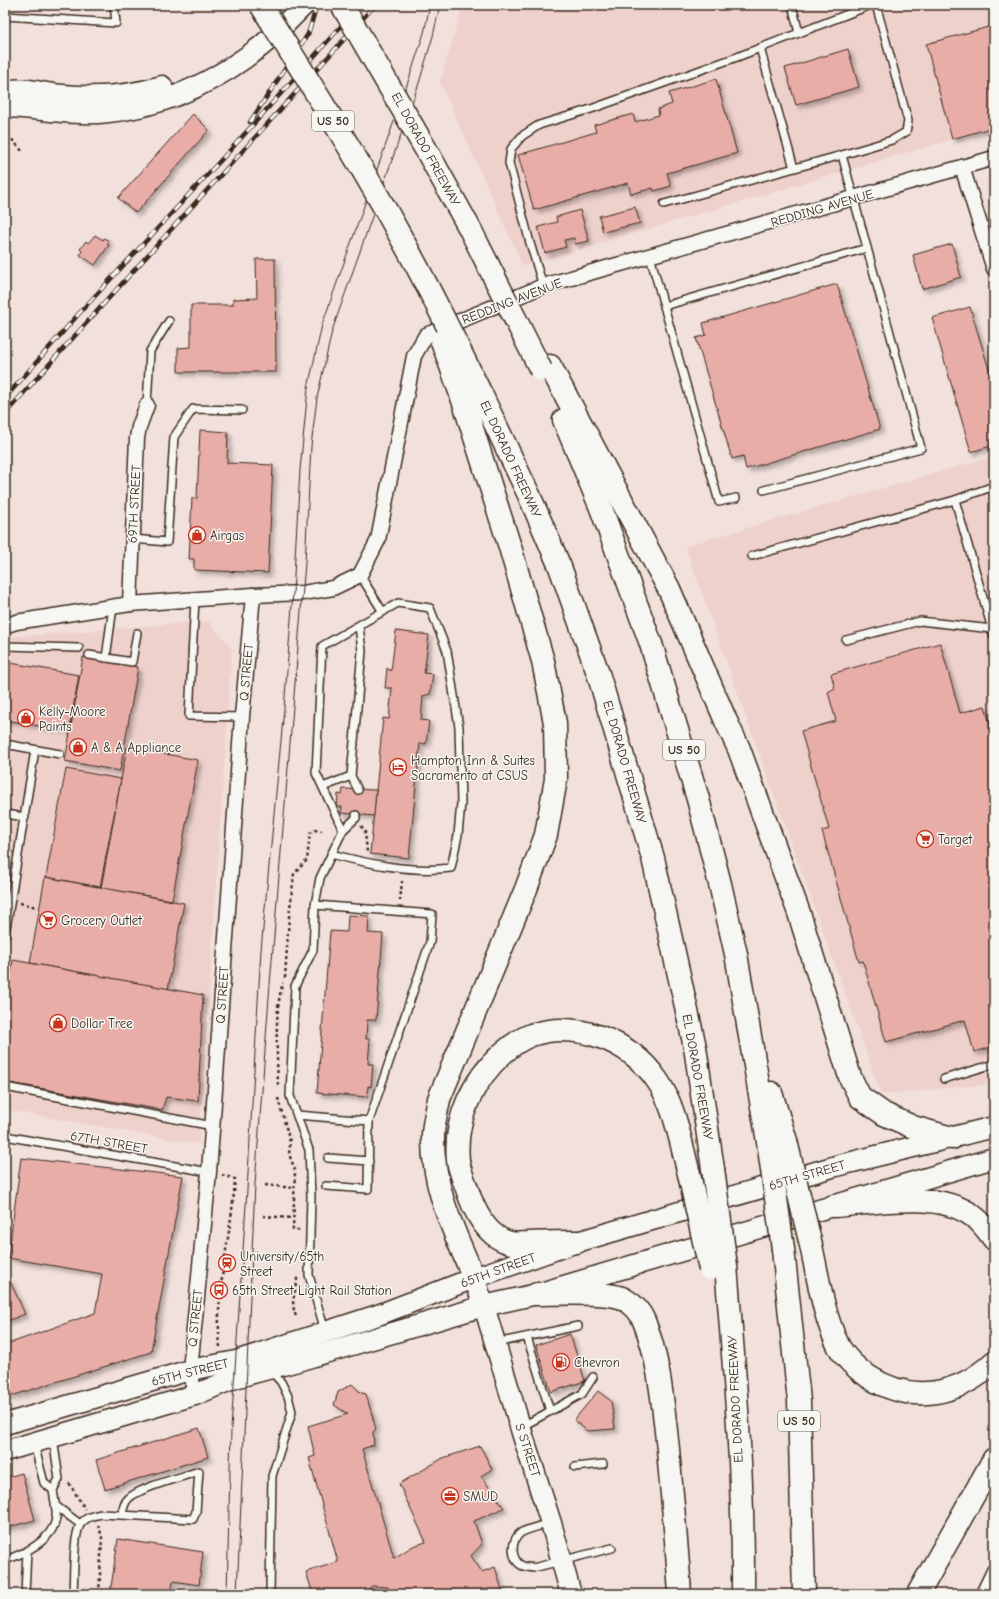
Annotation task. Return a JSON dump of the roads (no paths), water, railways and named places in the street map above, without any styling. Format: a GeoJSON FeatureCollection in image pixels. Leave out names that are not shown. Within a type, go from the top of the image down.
{"type":"FeatureCollection","features":[{"type":"Feature","properties":{"kind":"highway","name":"US 50"},"geometry":{"type":"LineString","coordinates":[[261,5],[326,109],[402,239],[433,316],[472,397]]}},
{"type":"Feature","properties":{"kind":"highway","name":"EL DORADO FREEWAY"},"geometry":{"type":"LineString","coordinates":[[342,5],[424,146],[546,368]]}},
{"type":"Feature","properties":{"kind":"highway","name":"US 50"},"geometry":{"type":"LineString","coordinates":[[546,368],[627,577],[661,674],[698,799],[716,868],[736,954],[748,1021],[777,1144],[783,1249],[799,1400],[804,1594]]}},
{"type":"Feature","properties":{"kind":"highway"},"geometry":{"type":"LineString","coordinates":[[546,368],[669,589],[739,749],[799,913],[850,1077],[860,1097],[884,1114],[914,1127],[952,1138]]}},
{"type":"Feature","properties":{"kind":"highway","name":"EL DORADO FREEWAY"},"geometry":{"type":"LineString","coordinates":[[472,397],[529,495],[557,560],[598,673],[653,858],[695,1046],[714,1169],[718,1268],[737,1401],[743,1594]]}},
{"type":"Feature","properties":{"kind":"highway"},"geometry":{"type":"LineString","coordinates":[[472,397],[510,547],[543,661],[555,723],[556,778],[546,835],[526,889],[439,1100],[433,1135],[434,1170],[443,1205],[474,1278]]}},
{"type":"Feature","properties":{"kind":"highway"},"geometry":{"type":"LineString","coordinates":[[577,1242],[511,1243],[496,1236],[484,1224],[475,1211],[458,1161],[458,1137],[461,1121],[476,1083],[491,1064],[510,1048],[523,1039],[546,1032],[570,1031],[593,1034],[616,1043],[629,1051],[647,1067],[657,1080],[671,1108],[689,1174],[718,1268]]}},
{"type":"Feature","properties":{"kind":"highway"},"geometry":{"type":"LineString","coordinates":[[777,1144],[810,1241],[831,1330],[840,1348],[850,1361],[860,1371],[879,1383],[907,1392],[936,1392],[950,1389],[970,1381],[994,1362]]}},
{"type":"Feature","properties":{"kind":"highway"},"geometry":{"type":"LineString","coordinates":[[834,1206],[911,1200],[933,1201],[947,1204],[974,1216],[994,1239]]}},
{"type":"Feature","properties":{"kind":"highway"},"geometry":{"type":"LineString","coordinates":[[537,1294],[610,1294],[623,1298],[634,1305],[644,1320],[654,1356],[663,1404],[677,1538],[680,1594]]}},
{"type":"Feature","properties":{"kind":"highway"},"geometry":{"type":"LineString","coordinates":[[918,1594],[994,1459]]}},
{"type":"Feature","properties":{"kind":"main road"},"geometry":{"type":"LineString","coordinates":[[5,90],[14,89],[63,95],[93,96],[142,92],[166,85],[203,72],[228,58],[269,24],[287,5]]}},
{"type":"Feature","properties":{"kind":"main road"},"geometry":{"type":"LineString","coordinates":[[5,105],[11,107],[91,113],[108,112],[131,108],[188,92],[226,71],[267,42],[304,5]]}},
{"type":"Feature","properties":{"kind":"main road","name":"65TH STREET"},"geometry":{"type":"LineString","coordinates":[[5,1424],[190,1370],[236,1361],[378,1315],[474,1278],[577,1242],[836,1166],[994,1127]]}},
{"type":"Feature","properties":{"kind":"main road","name":"65TH STREET"},"geometry":{"type":"LineString","coordinates":[[5,1451],[195,1394],[235,1378],[484,1306],[537,1294],[994,1158]]}},
{"type":"Feature","properties":{"kind":"main road","name":"S STREET"},"geometry":{"type":"LineString","coordinates":[[474,1278],[551,1523],[571,1594]]}},
{"type":"Feature","properties":{"kind":"street","name":"REDDING AVENUE"},"geometry":{"type":"LineString","coordinates":[[360,576],[378,540],[414,356],[426,335],[543,286],[854,199],[994,158]]}},
{"type":"Feature","properties":{"kind":"street"},"geometry":{"type":"LineString","coordinates":[[962,167],[994,269]]}},
{"type":"Feature","properties":{"kind":"street","name":"69TH STREET"},"geometry":{"type":"LineString","coordinates":[[130,604],[139,427],[147,405]]}},
{"type":"Feature","properties":{"kind":"street"},"geometry":{"type":"LineString","coordinates":[[5,626],[16,622],[130,604],[303,593],[333,588],[360,576]]}},
{"type":"Feature","properties":{"kind":"street","name":"Q STREET"},"geometry":{"type":"LineString","coordinates":[[195,1394],[190,1370],[213,1126],[242,717],[253,595]]}},
{"type":"Feature","properties":{"kind":"street"},"geometry":{"type":"LineString","coordinates":[[983,1594],[994,1571]]}},
{"type":"Feature","properties":{"kind":"lane"},"geometry":{"type":"LineString","coordinates":[[5,16],[116,23],[114,5]]}},
{"type":"Feature","properties":{"kind":"lane"},"geometry":{"type":"LineString","coordinates":[[792,5],[799,33]]}},
{"type":"Feature","properties":{"kind":"lane"},"geometry":{"type":"LineString","coordinates":[[543,286],[509,163],[511,149],[522,136],[539,125],[591,109],[760,48],[871,5]]}},
{"type":"Feature","properties":{"kind":"lane"},"geometry":{"type":"LineString","coordinates":[[664,204],[842,155],[892,140],[906,132],[908,121],[876,5]]}},
{"type":"Feature","properties":{"kind":"lane"},"geometry":{"type":"LineString","coordinates":[[760,48],[794,168]]}},
{"type":"Feature","properties":{"kind":"lane"},"geometry":{"type":"LineString","coordinates":[[764,490],[921,448],[842,155]]}},
{"type":"Feature","properties":{"kind":"lane"},"geometry":{"type":"LineString","coordinates":[[664,306],[867,248]]}},
{"type":"Feature","properties":{"kind":"lane"},"geometry":{"type":"LineString","coordinates":[[650,256],[719,502],[736,498]]}},
{"type":"Feature","properties":{"kind":"lane"},"geometry":{"type":"LineString","coordinates":[[147,405],[150,351],[169,320]]}},
{"type":"Feature","properties":{"kind":"lane"},"geometry":{"type":"LineString","coordinates":[[133,539],[167,542],[174,437],[193,408],[242,410]]}},
{"type":"Feature","properties":{"kind":"lane"},"geometry":{"type":"LineString","coordinates":[[752,556],[956,500],[994,486]]}},
{"type":"Feature","properties":{"kind":"lane"},"geometry":{"type":"LineString","coordinates":[[846,640],[920,621],[993,633],[991,617],[956,500]]}},
{"type":"Feature","properties":{"kind":"lane"},"geometry":{"type":"LineString","coordinates":[[360,576],[382,612]]}},
{"type":"Feature","properties":{"kind":"lane"},"geometry":{"type":"LineString","coordinates":[[195,599],[189,716],[242,717]]}},
{"type":"Feature","properties":{"kind":"lane"},"geometry":{"type":"LineString","coordinates":[[331,854],[369,864],[434,870],[451,868],[458,835],[461,803],[459,727],[447,651],[430,608],[398,603],[322,646],[316,773],[343,830]]}},
{"type":"Feature","properties":{"kind":"lane"},"geometry":{"type":"LineString","coordinates":[[106,658],[113,607]]}},
{"type":"Feature","properties":{"kind":"lane"},"geometry":{"type":"LineString","coordinates":[[358,790],[351,776],[362,650],[359,626]]}},
{"type":"Feature","properties":{"kind":"lane"},"geometry":{"type":"LineString","coordinates":[[89,655],[132,662],[137,633]]}},
{"type":"Feature","properties":{"kind":"lane"},"geometry":{"type":"LineString","coordinates":[[5,646],[78,648]]}},
{"type":"Feature","properties":{"kind":"lane"},"geometry":{"type":"LineString","coordinates":[[5,744],[60,754]]}},
{"type":"Feature","properties":{"kind":"lane"},"geometry":{"type":"LineString","coordinates":[[5,935],[35,750]]}},
{"type":"Feature","properties":{"kind":"lane"},"geometry":{"type":"LineString","coordinates":[[322,787],[351,776]]}},
{"type":"Feature","properties":{"kind":"lane"},"geometry":{"type":"LineString","coordinates":[[5,814],[25,816]]}},
{"type":"Feature","properties":{"kind":"lane"},"geometry":{"type":"LineString","coordinates":[[325,1332],[309,1275],[311,1196],[309,1150],[290,1096],[295,986],[313,950],[316,905],[320,878],[343,830],[356,818],[356,815]]}},
{"type":"Feature","properties":{"kind":"lane"},"geometry":{"type":"LineString","coordinates":[[316,905],[432,914],[430,942],[369,1122],[368,1189],[326,1186]]}},
{"type":"Feature","properties":{"kind":"lane"},"geometry":{"type":"LineString","coordinates":[[944,1079],[994,1064]]}},
{"type":"Feature","properties":{"kind":"lane"},"geometry":{"type":"LineString","coordinates":[[5,1087],[213,1126]]}},
{"type":"Feature","properties":{"kind":"lane"},"geometry":{"type":"LineString","coordinates":[[297,1115],[369,1122]]}},
{"type":"Feature","properties":{"kind":"lane","name":"67TH STREET"},"geometry":{"type":"LineString","coordinates":[[5,1136],[209,1172]]}},
{"type":"Feature","properties":{"kind":"lane"},"geometry":{"type":"LineString","coordinates":[[328,1158],[369,1161]]}},
{"type":"Feature","properties":{"kind":"lane"},"geometry":{"type":"LineString","coordinates":[[495,1343],[578,1326]]}},
{"type":"Feature","properties":{"kind":"lane"},"geometry":{"type":"LineString","coordinates":[[527,1337],[550,1411]]}},
{"type":"Feature","properties":{"kind":"lane"},"geometry":{"type":"LineString","coordinates":[[269,1369],[281,1382],[288,1396],[292,1412],[272,1476],[270,1594]]}},
{"type":"Feature","properties":{"kind":"lane"},"geometry":{"type":"LineString","coordinates":[[520,1427],[582,1394],[593,1377]]}},
{"type":"Feature","properties":{"kind":"lane"},"geometry":{"type":"LineString","coordinates":[[52,1436],[60,1479],[53,1490]]}},
{"type":"Feature","properties":{"kind":"lane"},"geometry":{"type":"LineString","coordinates":[[5,1560],[19,1556],[45,1538],[53,1528],[56,1518],[56,1506],[53,1490],[44,1483],[33,1442]]}},
{"type":"Feature","properties":{"kind":"lane"},"geometry":{"type":"LineString","coordinates":[[575,1467],[603,1464]]}},
{"type":"Feature","properties":{"kind":"lane"},"geometry":{"type":"LineString","coordinates":[[73,1594],[76,1536],[80,1524],[94,1515],[192,1519],[196,1512],[199,1471],[137,1492],[128,1499],[124,1505],[122,1515]]}},
{"type":"Feature","properties":{"kind":"lane"},"geometry":{"type":"LineString","coordinates":[[56,1506],[80,1524]]}},
{"type":"Feature","properties":{"kind":"lane"},"geometry":{"type":"LineString","coordinates":[[551,1523],[522,1533],[516,1538],[512,1548],[515,1560],[523,1566],[533,1568],[612,1548]]}},
{"type":"Feature","properties":{"kind":"lane"},"geometry":{"type":"LineString","coordinates":[[25,1594],[27,1551]]}},
{"type":"Feature","properties":{"kind":"tram line"},"geometry":{"type":"LineString","coordinates":[[227,1594],[231,1429],[261,950],[284,709],[293,593],[300,470],[308,388],[322,325],[409,79],[424,33],[430,5]]}},
{"type":"Feature","properties":{"kind":"tram line"},"geometry":{"type":"LineString","coordinates":[[237,1594],[255,1184],[305,563],[311,446],[317,398],[332,331],[419,83],[433,36],[440,5]]}},
{"type":"Feature","properties":{"kind":"railway"},"geometry":{"type":"LineString","coordinates":[[250,122],[308,34],[317,5]]}},
{"type":"Feature","properties":{"kind":"railway"},"geometry":{"type":"LineString","coordinates":[[5,398],[83,309],[233,147],[360,5]]}},
{"type":"Feature","properties":{"kind":"railway"},"geometry":{"type":"LineString","coordinates":[[5,414],[375,5]]}},
{"type":"Feature","properties":{"kind":"place","name":"Airgas"},"geometry":{"type":"Point","coordinates":[197,535]}},
{"type":"Feature","properties":{"kind":"place","name":"Kelly-Moore Paints"},"geometry":{"type":"Point","coordinates":[26,718]}},
{"type":"Feature","properties":{"kind":"place","name":"A & A Appliance"},"geometry":{"type":"Point","coordinates":[78,747]}},
{"type":"Feature","properties":{"kind":"place","name":"Hampton Inn & Suites Sacramento at CSUS"},"geometry":{"type":"Point","coordinates":[398,767]}},
{"type":"Feature","properties":{"kind":"place","name":"Target"},"geometry":{"type":"Point","coordinates":[925,839]}},
{"type":"Feature","properties":{"kind":"place","name":"Grocery Outlet"},"geometry":{"type":"Point","coordinates":[48,920]}},
{"type":"Feature","properties":{"kind":"place","name":"Dollar Tree"},"geometry":{"type":"Point","coordinates":[58,1023]}},
{"type":"Feature","properties":{"kind":"place","name":"University/65th Street"},"geometry":{"type":"Point","coordinates":[227,1263]}},
{"type":"Feature","properties":{"kind":"place","name":"65th Street Light Rail Station"},"geometry":{"type":"Point","coordinates":[219,1290]}},
{"type":"Feature","properties":{"kind":"place","name":"Chevron"},"geometry":{"type":"Point","coordinates":[561,1362]}},
{"type":"Feature","properties":{"kind":"place","name":"SMUD"},"geometry":{"type":"Point","coordinates":[450,1496]}}]}
